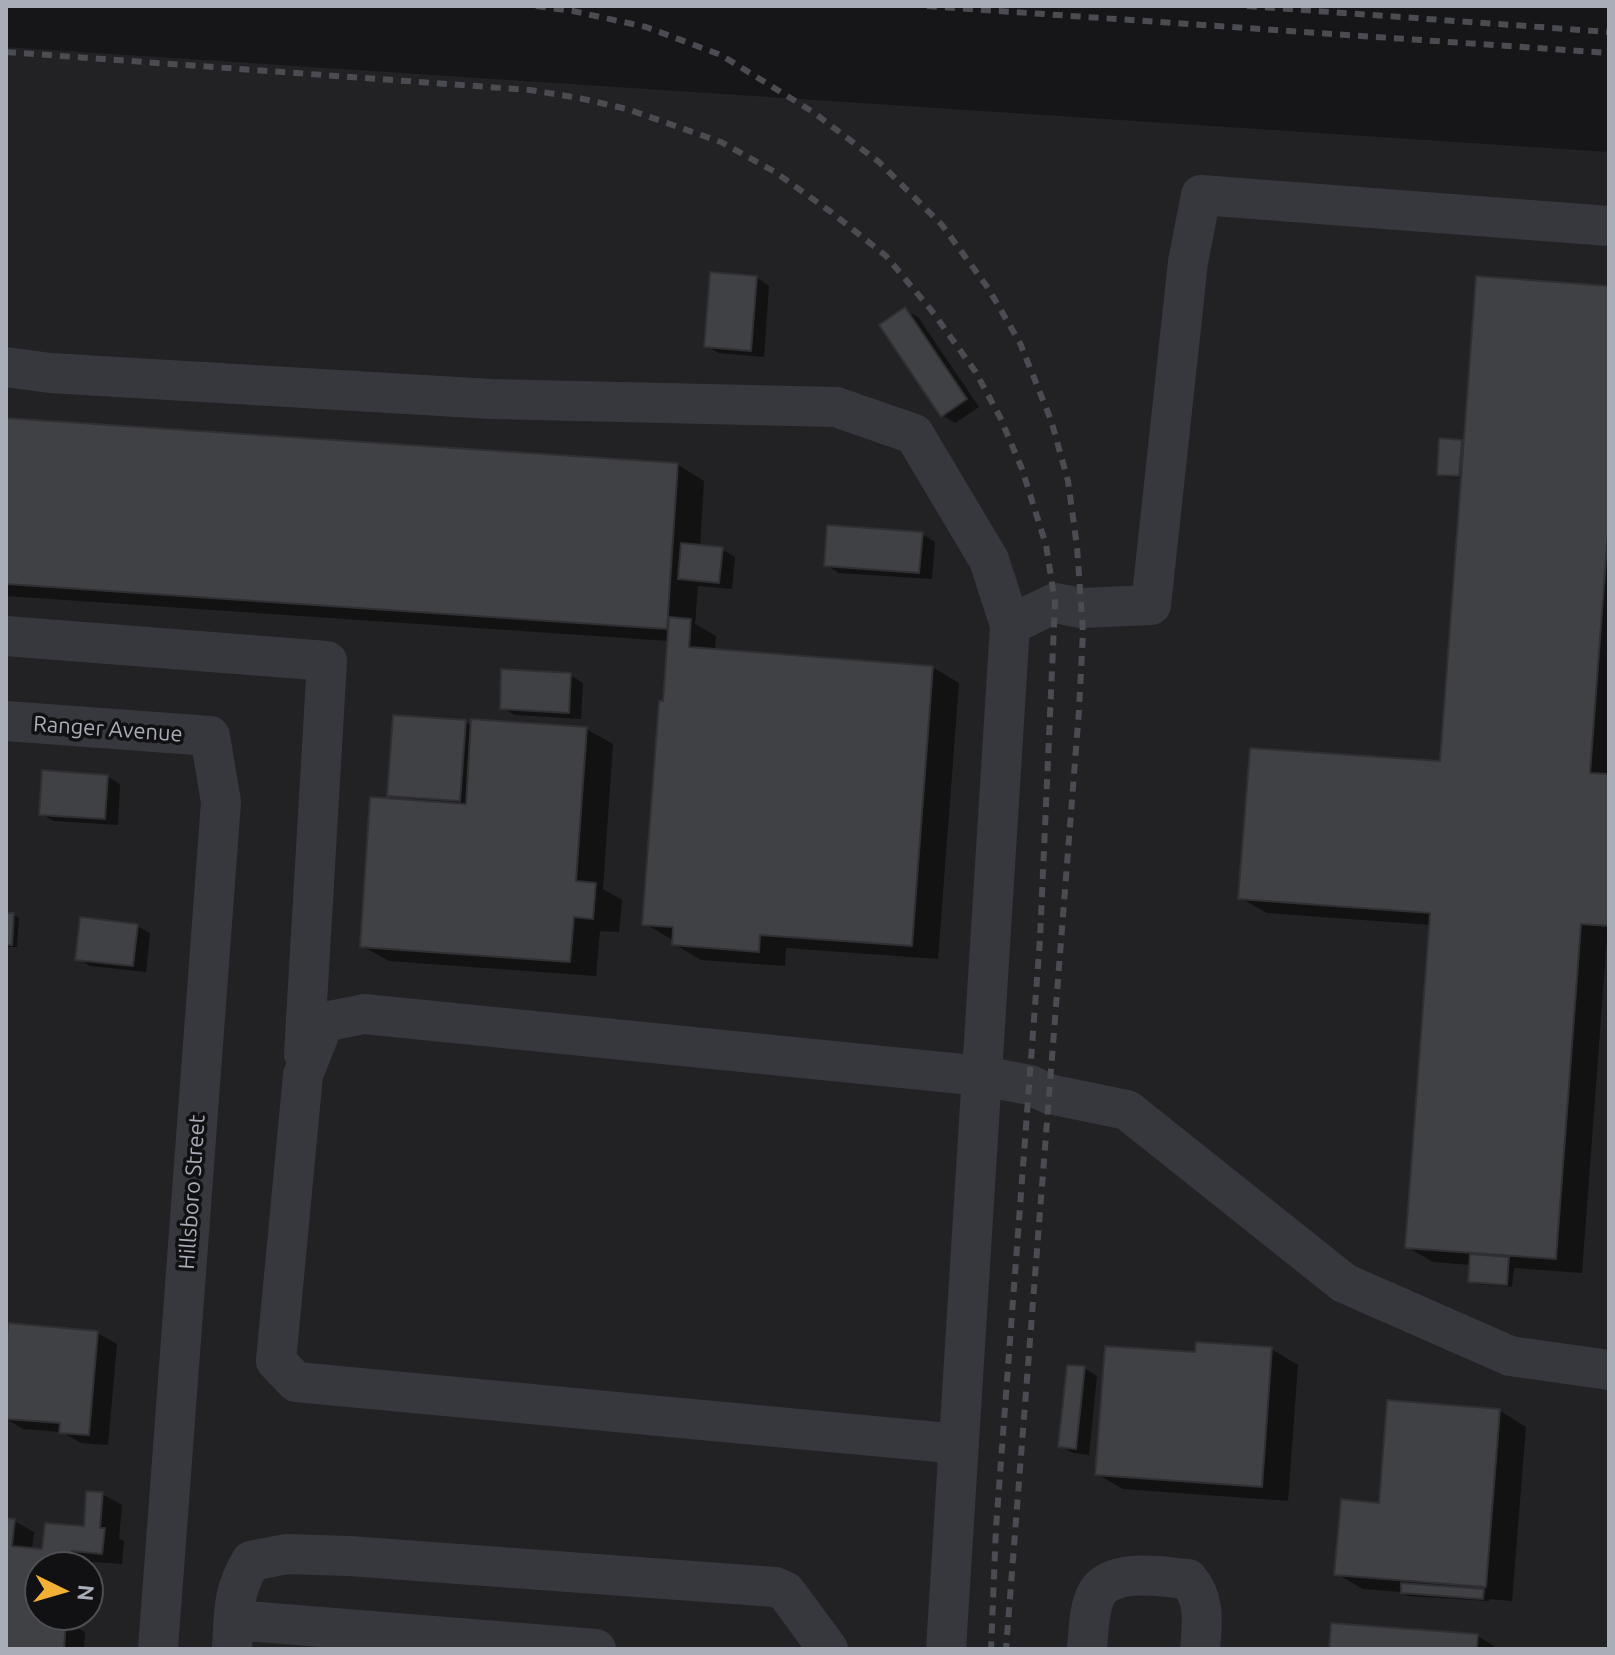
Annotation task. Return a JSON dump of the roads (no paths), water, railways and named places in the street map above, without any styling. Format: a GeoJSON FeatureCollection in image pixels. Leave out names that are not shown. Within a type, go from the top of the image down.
{"type":"FeatureCollection","features":[{"type":"Feature","properties":{"kind":"street"},"geometry":{"type":"LineString","coordinates":[[1010,625],[1055,603],[1081,608],[1151,605],[1188,262],[1201,195],[1609,226]]}},
{"type":"Feature","properties":{"kind":"street"},"geometry":{"type":"LineString","coordinates":[[6,367],[50,373],[491,399],[836,407],[914,434],[989,560],[1010,625],[946,1649]]}},
{"type":"Feature","properties":{"kind":"street"},"geometry":{"type":"LineString","coordinates":[[6,636],[327,661],[303,1075],[276,1361],[296,1382],[959,1444]]}},
{"type":"Feature","properties":{"kind":"street","name":"Ranger Avenue"},"geometry":{"type":"LineString","coordinates":[[6,721],[210,736]]}},
{"type":"Feature","properties":{"kind":"street","name":"Hillsboro Street"},"geometry":{"type":"LineString","coordinates":[[158,1649],[221,802],[210,736]]}},
{"type":"Feature","properties":{"kind":"street"},"geometry":{"type":"LineString","coordinates":[[303,1075],[324,1022],[364,1014],[982,1076],[1030,1085],[1049,1094],[1127,1110],[1344,1283],[1510,1356],[1609,1370]]}},
{"type":"Feature","properties":{"kind":"street"},"geometry":{"type":"LineString","coordinates":[[596,1649],[233,1635],[235,1601],[240,1579],[251,1561],[287,1554],[775,1587],[786,1592],[828,1649]]}},
{"type":"Feature","properties":{"kind":"street"},"geometry":{"type":"LineString","coordinates":[[1087,1649],[1091,1611],[1098,1591],[1110,1581],[1129,1575],[1188,1579],[1200,1599],[1200,1649]]}},
{"type":"Feature","properties":{"kind":"railway"},"geometry":{"type":"LineString","coordinates":[[536,6],[646,27],[721,55],[813,112],[879,162],[942,225],[988,288],[1020,343],[1051,420],[1068,481],[1077,547],[1083,632],[1006,1649]]}},
{"type":"Feature","properties":{"kind":"railway"},"geometry":{"type":"LineString","coordinates":[[927,6],[1609,53]]}},
{"type":"Feature","properties":{"kind":"railway"},"geometry":{"type":"LineString","coordinates":[[1247,6],[1609,32]]}},
{"type":"Feature","properties":{"kind":"railway"},"geometry":{"type":"LineString","coordinates":[[6,52],[530,90],[627,109],[721,142],[775,172],[831,212],[886,256],[932,311],[975,371],[1000,417],[1022,469],[1046,545],[1055,603],[1040,939],[996,1528],[991,1649]]}}]}
